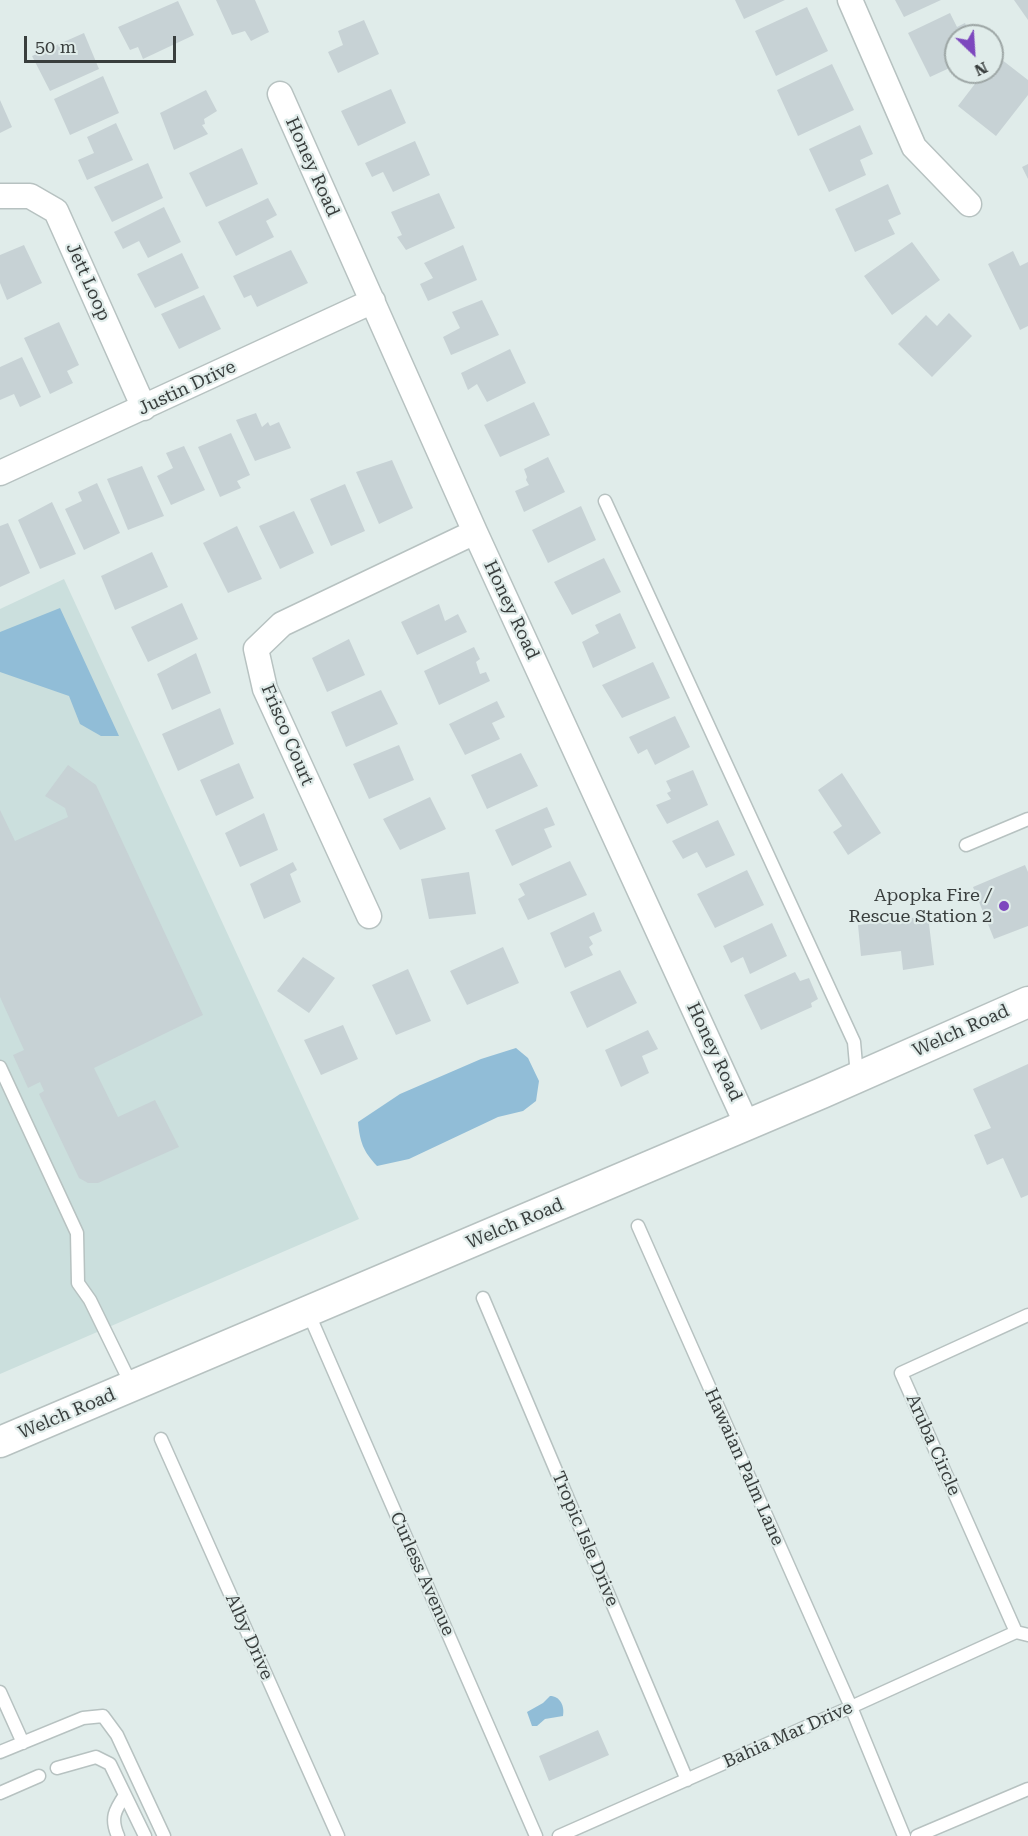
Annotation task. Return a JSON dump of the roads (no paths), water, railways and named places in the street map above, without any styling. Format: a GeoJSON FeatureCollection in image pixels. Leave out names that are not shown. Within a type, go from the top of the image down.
{"type":"FeatureCollection","features":[{"type":"Feature","properties":{"kind":"street"},"geometry":{"type":"LineString","coordinates":[[850,0],[914,147],[969,204]]}},
{"type":"Feature","properties":{"kind":"street","name":"Honey Road"},"geometry":{"type":"LineString","coordinates":[[280,94],[476,532],[747,1125]]}},
{"type":"Feature","properties":{"kind":"street","name":"Jett Loop"},"geometry":{"type":"LineString","coordinates":[[0,196],[30,196],[56,211],[144,408]]}},
{"type":"Feature","properties":{"kind":"street","name":"Justin Drive"},"geometry":{"type":"LineString","coordinates":[[0,473],[373,301]]}},
{"type":"Feature","properties":{"kind":"street","name":"Frisco Court"},"geometry":{"type":"LineString","coordinates":[[369,916],[265,689],[256,649],[282,624],[476,532]]}},
{"type":"Feature","properties":{"kind":"street","name":"Welch Road"},"geometry":{"type":"LineString","coordinates":[[0,1442],[747,1125],[1028,1002]]}},
{"type":"Feature","properties":{"kind":"lane"},"geometry":{"type":"LineString","coordinates":[[605,501],[854,1042],[857,1076]]}},
{"type":"Feature","properties":{"kind":"lane"},"geometry":{"type":"LineString","coordinates":[[966,845],[1028,819]]}},
{"type":"Feature","properties":{"kind":"lane"},"geometry":{"type":"LineString","coordinates":[[0,1067],[77,1233],[78,1283],[90,1300],[132,1386]]}},
{"type":"Feature","properties":{"kind":"lane","name":"Hawaian Palm Lane"},"geometry":{"type":"LineString","coordinates":[[638,1226],[851,1707],[904,1836]]}},
{"type":"Feature","properties":{"kind":"lane","name":"Tropic Isle Drive"},"geometry":{"type":"LineString","coordinates":[[483,1298],[687,1780]]}},
{"type":"Feature","properties":{"kind":"lane","name":"Curless Avenue"},"geometry":{"type":"LineString","coordinates":[[308,1312],[536,1836]]}},
{"type":"Feature","properties":{"kind":"lane","name":"Aruba Circle"},"geometry":{"type":"LineString","coordinates":[[1022,1633],[901,1373],[1028,1315]]}},
{"type":"Feature","properties":{"kind":"lane","name":"Alby Drive"},"geometry":{"type":"LineString","coordinates":[[160,1438],[338,1836]]}},
{"type":"Feature","properties":{"kind":"lane","name":"Bahia Mar Drive"},"geometry":{"type":"LineString","coordinates":[[559,1836],[1022,1633]]}},
{"type":"Feature","properties":{"kind":"lane"},"geometry":{"type":"LineString","coordinates":[[1,1698],[23,1743]]}},
{"type":"Feature","properties":{"kind":"lane"},"geometry":{"type":"LineString","coordinates":[[0,1752],[83,1718],[103,1716],[117,1735],[164,1836]]}},
{"type":"Feature","properties":{"kind":"lane"},"geometry":{"type":"LineString","coordinates":[[57,1768],[96,1757],[110,1764],[145,1836]]}},
{"type":"Feature","properties":{"kind":"lane"},"geometry":{"type":"LineString","coordinates":[[0,1793],[39,1776]]}},
{"type":"Feature","properties":{"kind":"lane"},"geometry":{"type":"LineString","coordinates":[[917,1836],[1028,1789]]}},
{"type":"Feature","properties":{"kind":"lane"},"geometry":{"type":"LineString","coordinates":[[118,1836],[114,1827],[115,1810],[125,1795]]}},
{"type":"Feature","properties":{"kind":"water"},"geometry":{"type":"Polygon","coordinates":[[[60,608],[119,736],[101,736],[80,724],[69,696],[0,672],[0,632],[60,608]]]}},
{"type":"Feature","properties":{"kind":"water"},"geometry":{"type":"Polygon","coordinates":[[[516,1048],[528,1058],[539,1081],[536,1101],[523,1111],[498,1117],[409,1159],[377,1166],[368,1156],[361,1141],[358,1122],[400,1094],[481,1059],[516,1048]]]}},
{"type":"Feature","properties":{"kind":"water"},"geometry":{"type":"Polygon","coordinates":[[[550,1696],[554,1696],[561,1702],[563,1716],[545,1719],[537,1726],[532,1726],[527,1712],[550,1696]]]}},
{"type":"Feature","properties":{"kind":"place","name":"Apopka Fire / Rescue Station 2"},"geometry":{"type":"Point","coordinates":[1004,906]}}]}
